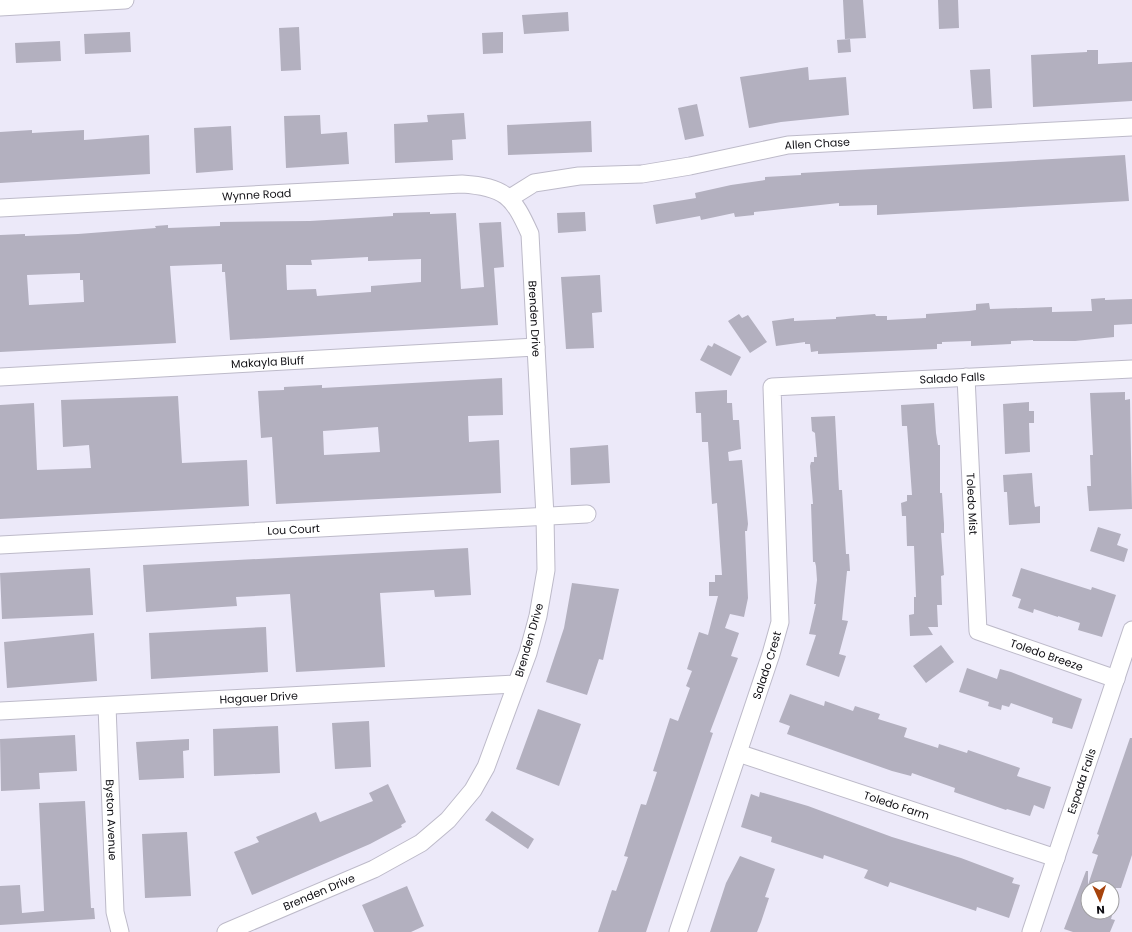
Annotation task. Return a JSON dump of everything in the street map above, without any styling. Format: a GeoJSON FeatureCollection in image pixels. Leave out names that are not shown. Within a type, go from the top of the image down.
{"type":"FeatureCollection","features":[{"type":"Feature","properties":{"kind":"street"},"geometry":{"type":"LineString","coordinates":[[0,7],[125,0]]}},
{"type":"Feature","properties":{"kind":"street","name":"Allen Chase"},"geometry":{"type":"LineString","coordinates":[[510,198],[534,184],[579,176],[642,174],[690,166],[788,145],[1132,127]]}},
{"type":"Feature","properties":{"kind":"street","name":"Wynne Road"},"geometry":{"type":"LineString","coordinates":[[0,208],[462,184],[485,186],[510,198]]}},
{"type":"Feature","properties":{"kind":"street","name":"Brenden Drive"},"geometry":{"type":"LineString","coordinates":[[226,932],[374,869],[421,842],[448,820],[473,790],[486,767],[516,684],[538,616],[546,570],[545,516],[530,234],[522,215],[510,198]]}},
{"type":"Feature","properties":{"kind":"street","name":"Makayla Bluff"},"geometry":{"type":"LineString","coordinates":[[0,377],[536,347]]}},
{"type":"Feature","properties":{"kind":"street","name":"Salado Falls"},"geometry":{"type":"LineString","coordinates":[[772,387],[1132,369]]}},
{"type":"Feature","properties":{"kind":"street","name":"Toledo Mist"},"geometry":{"type":"LineString","coordinates":[[966,377],[978,631]]}},
{"type":"Feature","properties":{"kind":"street","name":"Salado Crest"},"geometry":{"type":"LineString","coordinates":[[678,932],[771,654],[780,622],[772,387]]}},
{"type":"Feature","properties":{"kind":"street","name":"Lou Court"},"geometry":{"type":"LineString","coordinates":[[0,545],[587,514]]}},
{"type":"Feature","properties":{"kind":"street","name":"Espada Falls"},"geometry":{"type":"LineString","coordinates":[[1031,932],[1132,630]]}},
{"type":"Feature","properties":{"kind":"street","name":"Toledo Breeze"},"geometry":{"type":"LineString","coordinates":[[978,631],[1116,679]]}},
{"type":"Feature","properties":{"kind":"street","name":"Hagauer Drive"},"geometry":{"type":"LineString","coordinates":[[0,711],[516,684]]}},
{"type":"Feature","properties":{"kind":"street","name":"Byston Avenue"},"geometry":{"type":"LineString","coordinates":[[107,706],[115,912],[120,932]]}},
{"type":"Feature","properties":{"kind":"street","name":"Toledo Farm"},"geometry":{"type":"LineString","coordinates":[[738,753],[1056,858]]}},
{"type":"Feature","properties":{"kind":"building"},"geometry":{"type":"Polygon","coordinates":[[[843,0],[863,0],[866,38],[845,39],[843,0]]]}},
{"type":"Feature","properties":{"kind":"building"},"geometry":{"type":"Polygon","coordinates":[[[938,0],[958,0],[959,28],[939,29],[938,0]]]}},
{"type":"Feature","properties":{"kind":"building"},"geometry":{"type":"Polygon","coordinates":[[[568,12],[569,31],[524,34],[522,15],[568,12]]]}},
{"type":"Feature","properties":{"kind":"building"},"geometry":{"type":"Polygon","coordinates":[[[299,27],[301,70],[281,71],[279,28],[299,27]]]}},
{"type":"Feature","properties":{"kind":"building"},"geometry":{"type":"Polygon","coordinates":[[[130,32],[131,52],[85,54],[84,34],[130,32]]]}},
{"type":"Feature","properties":{"kind":"building"},"geometry":{"type":"Polygon","coordinates":[[[503,32],[503,53],[483,54],[482,33],[503,32]]]}},
{"type":"Feature","properties":{"kind":"building"},"geometry":{"type":"Polygon","coordinates":[[[850,39],[851,52],[838,53],[837,40],[850,39]]]}},
{"type":"Feature","properties":{"kind":"building"},"geometry":{"type":"Polygon","coordinates":[[[60,41],[61,61],[16,63],[15,43],[60,41]]]}},
{"type":"Feature","properties":{"kind":"building"},"geometry":{"type":"Polygon","coordinates":[[[1087,50],[1098,50],[1098,64],[1132,62],[1132,101],[1033,107],[1031,55],[1087,52],[1087,50]]]}},
{"type":"Feature","properties":{"kind":"building"},"geometry":{"type":"Polygon","coordinates":[[[808,67],[809,80],[846,77],[849,115],[781,122],[749,128],[740,77],[808,67]]]}},
{"type":"Feature","properties":{"kind":"building"},"geometry":{"type":"Polygon","coordinates":[[[990,69],[992,108],[973,109],[970,70],[990,69]]]}},
{"type":"Feature","properties":{"kind":"building"},"geometry":{"type":"Polygon","coordinates":[[[697,104],[704,136],[685,140],[678,108],[697,104]]]}},
{"type":"Feature","properties":{"kind":"building"},"geometry":{"type":"Polygon","coordinates":[[[464,113],[466,139],[452,140],[453,160],[395,163],[394,124],[428,122],[427,115],[464,113]]]}},
{"type":"Feature","properties":{"kind":"building"},"geometry":{"type":"Polygon","coordinates":[[[320,115],[321,134],[347,132],[349,164],[286,168],[284,116],[320,115]]]}},
{"type":"Feature","properties":{"kind":"building"},"geometry":{"type":"Polygon","coordinates":[[[591,121],[592,152],[508,155],[507,125],[591,121]]]}},
{"type":"Feature","properties":{"kind":"building"},"geometry":{"type":"Polygon","coordinates":[[[231,126],[233,170],[196,173],[194,128],[231,126]]]}},
{"type":"Feature","properties":{"kind":"building"},"geometry":{"type":"Polygon","coordinates":[[[32,130],[32,133],[84,130],[84,140],[149,135],[150,174],[0,183],[0,132],[32,130]]]}},
{"type":"Feature","properties":{"kind":"building"},"geometry":{"type":"Polygon","coordinates":[[[1125,155],[1129,201],[877,215],[877,205],[839,206],[839,203],[754,212],[754,215],[735,217],[734,213],[701,220],[700,216],[656,224],[653,205],[696,198],[695,193],[731,185],[765,180],[765,177],[801,175],[801,173],[1125,155]]]}},
{"type":"Feature","properties":{"kind":"building"},"geometry":{"type":"Polygon","coordinates":[[[585,212],[586,231],[558,233],[557,213],[585,212]]]}},
{"type":"Feature","properties":{"kind":"building"},"geometry":{"type":"Polygon","coordinates":[[[393,213],[456,213],[461,289],[484,287],[479,223],[501,222],[504,267],[494,268],[498,325],[230,340],[225,272],[222,272],[222,264],[170,266],[176,343],[0,352],[0,235],[25,234],[25,236],[78,234],[156,228],[155,226],[168,225],[168,228],[220,226],[220,222],[310,221],[393,216],[393,213]],[[368,257],[311,260],[312,265],[286,265],[287,290],[316,289],[317,296],[371,292],[371,286],[421,282],[421,259],[368,261],[368,257]],[[80,273],[27,275],[29,305],[84,302],[83,280],[80,280],[80,273]]]}},
{"type":"Feature","properties":{"kind":"building"},"geometry":{"type":"Polygon","coordinates":[[[600,275],[602,312],[592,313],[594,348],[566,349],[561,277],[600,275]]]}},
{"type":"Feature","properties":{"kind":"building"},"geometry":{"type":"Polygon","coordinates":[[[1105,298],[1105,300],[1132,299],[1132,324],[1114,325],[1114,337],[1075,341],[1011,341],[1011,344],[971,346],[971,341],[942,342],[942,344],[937,344],[937,349],[818,354],[818,351],[811,352],[810,344],[805,344],[805,342],[776,346],[772,321],[794,318],[794,321],[836,319],[836,317],[875,314],[876,316],[887,316],[887,320],[926,318],[926,314],[976,310],[976,304],[989,303],[990,309],[1052,307],[1052,312],[1092,311],[1091,299],[1105,298]]]}},
{"type":"Feature","properties":{"kind":"building"},"geometry":{"type":"Polygon","coordinates":[[[739,314],[742,318],[748,315],[767,342],[750,353],[728,321],[739,314]]]}},
{"type":"Feature","properties":{"kind":"building"},"geometry":{"type":"Polygon","coordinates":[[[714,343],[741,357],[731,376],[700,360],[708,345],[712,347],[714,343]]]}},
{"type":"Feature","properties":{"kind":"building"},"geometry":{"type":"Polygon","coordinates":[[[502,378],[503,415],[468,416],[469,442],[499,440],[501,493],[276,504],[272,437],[261,438],[258,391],[284,390],[284,387],[322,385],[322,388],[502,378]],[[378,427],[323,431],[324,455],[380,452],[378,427]]]}},
{"type":"Feature","properties":{"kind":"building"},"geometry":{"type":"Polygon","coordinates":[[[727,390],[727,403],[732,403],[733,420],[739,420],[741,449],[728,452],[729,461],[742,460],[748,524],[747,531],[745,531],[748,598],[744,617],[730,614],[725,628],[739,633],[731,656],[738,658],[710,732],[713,733],[646,932],[598,932],[612,890],[616,891],[628,857],[624,856],[641,804],[646,805],[657,772],[653,771],[670,718],[678,721],[690,688],[686,686],[692,671],[687,669],[699,632],[708,635],[718,596],[709,596],[709,582],[715,582],[715,575],[722,575],[717,503],[712,504],[708,442],[702,442],[701,413],[696,413],[695,392],[727,390]]]}},
{"type":"Feature","properties":{"kind":"building"},"geometry":{"type":"Polygon","coordinates":[[[1125,392],[1125,400],[1130,399],[1132,509],[1089,511],[1087,486],[1091,486],[1090,455],[1093,455],[1090,393],[1125,392]]]}},
{"type":"Feature","properties":{"kind":"building"},"geometry":{"type":"Polygon","coordinates":[[[178,396],[182,463],[247,460],[249,506],[0,519],[0,405],[34,403],[37,470],[91,468],[89,445],[63,447],[61,400],[178,396]]]}},
{"type":"Feature","properties":{"kind":"building"},"geometry":{"type":"Polygon","coordinates":[[[1029,402],[1029,411],[1034,411],[1034,423],[1029,423],[1030,452],[1005,454],[1003,404],[1029,402]]]}},
{"type":"Feature","properties":{"kind":"building"},"geometry":{"type":"Polygon","coordinates":[[[934,403],[936,433],[938,445],[940,445],[940,493],[942,493],[944,524],[944,533],[941,533],[944,575],[941,576],[942,605],[937,605],[938,627],[928,627],[933,635],[910,636],[909,615],[914,614],[914,597],[916,597],[914,546],[907,546],[906,516],[902,516],[901,503],[907,501],[907,495],[912,495],[907,426],[902,426],[901,405],[934,403]]]}},
{"type":"Feature","properties":{"kind":"building"},"geometry":{"type":"Polygon","coordinates":[[[835,416],[839,490],[842,490],[846,554],[849,554],[850,571],[847,571],[842,620],[848,621],[839,654],[846,656],[839,677],[806,665],[816,635],[809,634],[816,604],[814,604],[817,580],[816,566],[815,562],[813,562],[811,504],[813,504],[810,466],[811,462],[814,462],[814,457],[817,457],[815,433],[812,431],[811,417],[835,416]]]}},
{"type":"Feature","properties":{"kind":"building"},"geometry":{"type":"Polygon","coordinates":[[[608,445],[610,483],[571,485],[570,448],[608,445]]]}},
{"type":"Feature","properties":{"kind":"building"},"geometry":{"type":"Polygon","coordinates":[[[1032,473],[1035,507],[1040,506],[1040,523],[1009,525],[1007,492],[1004,492],[1003,475],[1032,473]]]}},
{"type":"Feature","properties":{"kind":"building"},"geometry":{"type":"Polygon","coordinates":[[[1098,527],[1121,534],[1117,545],[1128,549],[1124,562],[1090,551],[1098,527]]]}},
{"type":"Feature","properties":{"kind":"building"},"geometry":{"type":"Polygon","coordinates":[[[468,548],[471,595],[435,597],[434,590],[380,593],[385,667],[296,672],[290,594],[236,597],[237,606],[146,612],[143,565],[468,548]]]}},
{"type":"Feature","properties":{"kind":"building"},"geometry":{"type":"Polygon","coordinates":[[[90,568],[93,615],[2,619],[0,573],[90,568]]]}},
{"type":"Feature","properties":{"kind":"building"},"geometry":{"type":"Polygon","coordinates":[[[1021,568],[1091,590],[1092,587],[1116,595],[1102,637],[1078,630],[1080,623],[1034,609],[1033,613],[1018,608],[1021,599],[1012,596],[1021,568]]]}},
{"type":"Feature","properties":{"kind":"building"},"geometry":{"type":"Polygon","coordinates":[[[572,583],[619,589],[603,660],[599,659],[587,695],[546,682],[564,628],[572,583]]]}},
{"type":"Feature","properties":{"kind":"building"},"geometry":{"type":"Polygon","coordinates":[[[266,627],[268,672],[151,679],[149,633],[266,627]]]}},
{"type":"Feature","properties":{"kind":"building"},"geometry":{"type":"Polygon","coordinates":[[[94,633],[97,681],[7,688],[4,642],[94,633]]]}},
{"type":"Feature","properties":{"kind":"building"},"geometry":{"type":"Polygon","coordinates":[[[941,645],[954,662],[926,683],[913,666],[941,645]]]}},
{"type":"Feature","properties":{"kind":"building"},"geometry":{"type":"Polygon","coordinates":[[[967,668],[997,679],[1000,669],[1082,699],[1072,729],[1052,723],[1053,718],[1011,703],[1009,707],[1002,705],[1001,710],[988,706],[989,702],[959,692],[967,668]]]}},
{"type":"Feature","properties":{"kind":"building"},"geometry":{"type":"Polygon","coordinates":[[[790,694],[824,706],[825,701],[853,711],[855,706],[880,714],[878,719],[907,728],[904,737],[938,748],[939,744],[967,753],[968,750],[1020,768],[1017,776],[1051,787],[1044,809],[1034,805],[1030,816],[1007,809],[1006,810],[954,792],[955,788],[912,773],[911,776],[892,771],[787,734],[790,726],[779,722],[790,694]]]}},
{"type":"Feature","properties":{"kind":"building"},"geometry":{"type":"Polygon","coordinates":[[[538,709],[581,724],[559,786],[516,769],[538,709]]]}},
{"type":"Feature","properties":{"kind":"building"},"geometry":{"type":"Polygon","coordinates":[[[369,721],[371,767],[335,769],[332,723],[369,721]]]}},
{"type":"Feature","properties":{"kind":"building"},"geometry":{"type":"Polygon","coordinates":[[[278,726],[280,773],[214,776],[213,729],[278,726]]]}},
{"type":"Feature","properties":{"kind":"building"},"geometry":{"type":"Polygon","coordinates":[[[75,735],[77,771],[39,773],[40,789],[1,791],[0,739],[75,735]]]}},
{"type":"Feature","properties":{"kind":"building"},"geometry":{"type":"Polygon","coordinates":[[[1130,738],[1132,738],[1132,855],[1121,888],[1120,880],[1090,880],[1098,855],[1092,853],[1099,835],[1097,834],[1130,738]]]}},
{"type":"Feature","properties":{"kind":"building"},"geometry":{"type":"Polygon","coordinates":[[[189,739],[189,750],[183,751],[184,778],[139,780],[136,742],[189,739]]]}},
{"type":"Feature","properties":{"kind":"building"},"geometry":{"type":"Polygon","coordinates":[[[388,784],[406,822],[401,825],[402,827],[370,844],[252,895],[234,852],[259,842],[256,837],[316,812],[320,822],[373,801],[369,793],[388,784]]]}},
{"type":"Feature","properties":{"kind":"building"},"geometry":{"type":"Polygon","coordinates":[[[760,792],[808,806],[892,837],[961,858],[1014,878],[1012,883],[1020,885],[1009,918],[977,907],[976,911],[890,882],[888,887],[864,878],[868,870],[824,855],[823,859],[771,842],[772,837],[741,827],[751,794],[759,797],[760,792]]]}},
{"type":"Feature","properties":{"kind":"building"},"geometry":{"type":"Polygon","coordinates":[[[85,801],[91,908],[94,908],[95,919],[0,925],[0,886],[20,885],[22,913],[44,911],[39,803],[85,801]]]}},
{"type":"Feature","properties":{"kind":"building"},"geometry":{"type":"Polygon","coordinates":[[[492,811],[534,839],[528,849],[485,820],[492,811]]]}},
{"type":"Feature","properties":{"kind":"building"},"geometry":{"type":"Polygon","coordinates":[[[187,832],[191,896],[145,898],[142,834],[187,832]]]}},
{"type":"Feature","properties":{"kind":"building"},"geometry":{"type":"Polygon","coordinates":[[[740,856],[775,869],[765,897],[769,898],[761,922],[757,932],[710,932],[726,883],[740,856]]]}},
{"type":"Feature","properties":{"kind":"building"},"geometry":{"type":"Polygon","coordinates":[[[1086,871],[1088,871],[1088,880],[1083,880],[1086,871]]]}},
{"type":"Feature","properties":{"kind":"building"},"geometry":{"type":"Polygon","coordinates":[[[407,886],[424,926],[411,932],[374,932],[362,905],[407,886]]]}},
{"type":"Feature","properties":{"kind":"building"},"geometry":{"type":"Polygon","coordinates":[[[1080,887],[1080,920],[1115,920],[1110,932],[1073,932],[1064,929],[1080,887]]]}}]}
